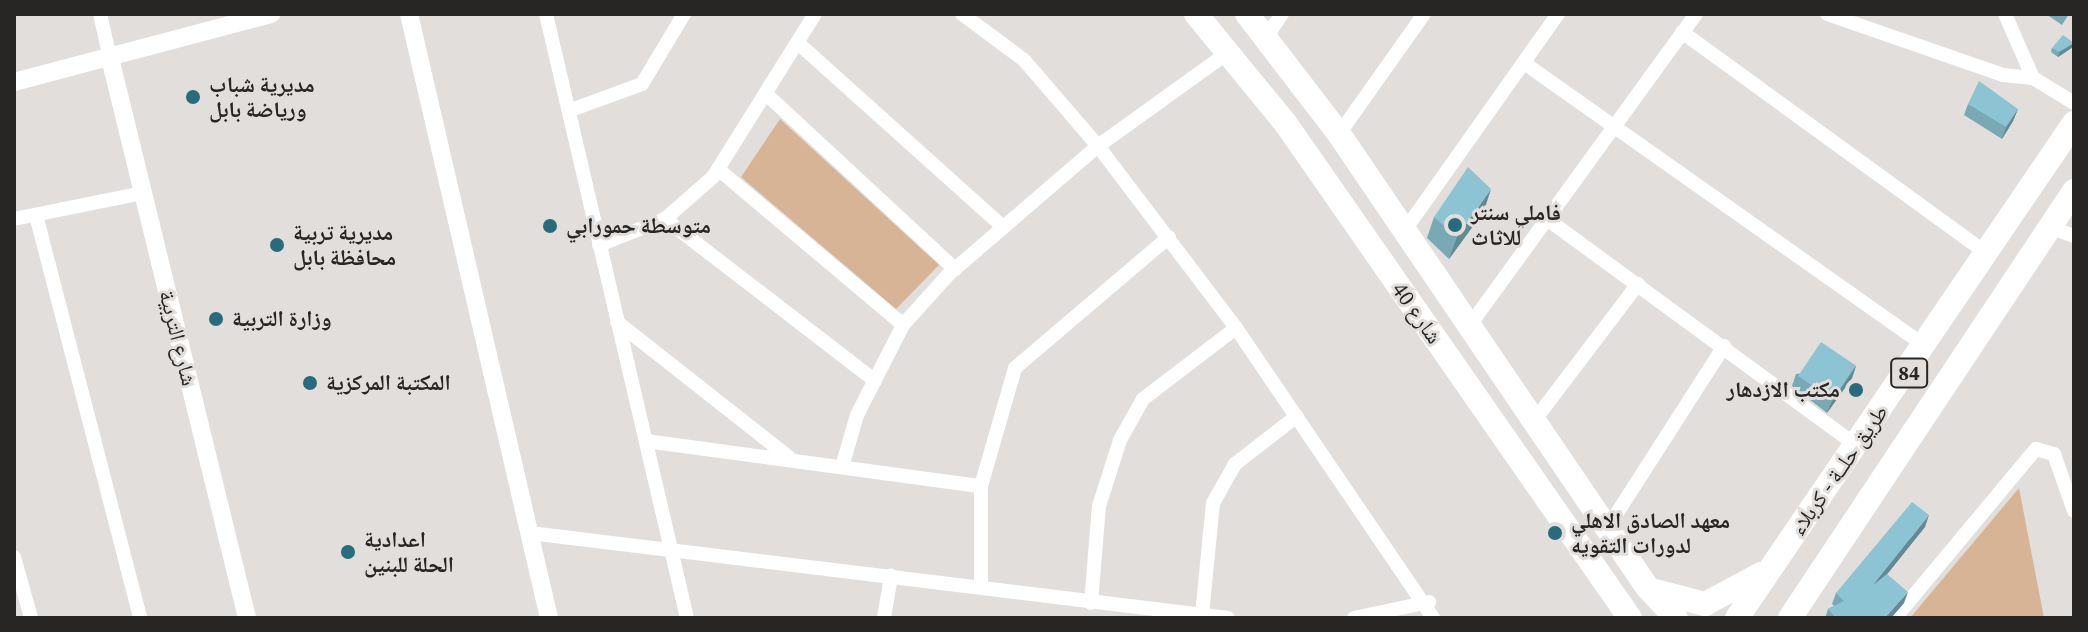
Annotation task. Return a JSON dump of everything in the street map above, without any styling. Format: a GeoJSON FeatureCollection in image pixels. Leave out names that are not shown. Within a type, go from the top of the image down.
{"type":"FeatureCollection","features":[{"type":"Feature","properties":{"kind":"main road","name":"شارع 40"},"geometry":{"type":"LineString","coordinates":[[1196,14],[1229,52],[1630,618]]}},
{"type":"Feature","properties":{"kind":"main road","name":"شارع 40"},"geometry":{"type":"LineString","coordinates":[[1247,14],[1267,36],[1339,134],[1647,587],[1676,618]]}},
{"type":"Feature","properties":{"kind":"main road","name":"طريق حلــة - كربلاء"},"geometry":{"type":"LineString","coordinates":[[1737,618],[1990,255],[2074,123]]}},
{"type":"Feature","properties":{"kind":"main road","name":"طريق حلــة - كربلاء"},"geometry":{"type":"LineString","coordinates":[[1796,615],[2062,232],[2074,191]]}},
{"type":"Feature","properties":{"kind":"main road"},"geometry":{"type":"LineString","coordinates":[[1647,587],[1705,604],[1772,565]]}},
{"type":"Feature","properties":{"kind":"street"},"geometry":{"type":"LineString","coordinates":[[100,14],[110,58]]}},
{"type":"Feature","properties":{"kind":"street"},"geometry":{"type":"LineString","coordinates":[[14,82],[267,14]]}},
{"type":"Feature","properties":{"kind":"street"},"geometry":{"type":"LineString","coordinates":[[409,14],[549,618]]}},
{"type":"Feature","properties":{"kind":"street"},"geometry":{"type":"LineString","coordinates":[[546,14],[571,110],[599,245],[687,618]]}},
{"type":"Feature","properties":{"kind":"street"},"geometry":{"type":"LineString","coordinates":[[571,110],[642,84],[684,14]]}},
{"type":"Feature","properties":{"kind":"street"},"geometry":{"type":"LineString","coordinates":[[599,245],[665,219],[718,169],[815,14]]}},
{"type":"Feature","properties":{"kind":"street"},"geometry":{"type":"LineString","coordinates":[[962,14],[1024,60],[1098,146],[1169,237],[1429,602],[1433,618]]}},
{"type":"Feature","properties":{"kind":"street"},"geometry":{"type":"LineString","coordinates":[[1267,36],[1282,14]]}},
{"type":"Feature","properties":{"kind":"street"},"geometry":{"type":"LineString","coordinates":[[1339,134],[1424,14]]}},
{"type":"Feature","properties":{"kind":"street"},"geometry":{"type":"LineString","coordinates":[[1405,230],[1558,14]]}},
{"type":"Feature","properties":{"kind":"street"},"geometry":{"type":"LineString","coordinates":[[1470,325],[1696,14]]}},
{"type":"Feature","properties":{"kind":"street"},"geometry":{"type":"LineString","coordinates":[[1827,14],[1849,18],[2003,75],[2033,78],[2074,103]]}},
{"type":"Feature","properties":{"kind":"street"},"geometry":{"type":"LineString","coordinates":[[2005,14],[2033,78]]}},
{"type":"Feature","properties":{"kind":"street"},"geometry":{"type":"LineString","coordinates":[[1682,32],[1990,255]]}},
{"type":"Feature","properties":{"kind":"street"},"geometry":{"type":"LineString","coordinates":[[798,43],[1003,227]]}},
{"type":"Feature","properties":{"kind":"street"},"geometry":{"type":"LineString","coordinates":[[842,467],[875,381],[903,325],[955,269],[1098,146],[1229,52]]}},
{"type":"Feature","properties":{"kind":"street","name":"شارع التربية"},"geometry":{"type":"LineString","coordinates":[[110,58],[247,618]]}},
{"type":"Feature","properties":{"kind":"street"},"geometry":{"type":"LineString","coordinates":[[1524,63],[1927,347]]}},
{"type":"Feature","properties":{"kind":"street"},"geometry":{"type":"LineString","coordinates":[[766,94],[955,269]]}},
{"type":"Feature","properties":{"kind":"street"},"geometry":{"type":"LineString","coordinates":[[718,169],[903,325]]}},
{"type":"Feature","properties":{"kind":"street"},"geometry":{"type":"LineString","coordinates":[[14,219],[143,193]]}},
{"type":"Feature","properties":{"kind":"street"},"geometry":{"type":"LineString","coordinates":[[36,215],[140,618]]}},
{"type":"Feature","properties":{"kind":"street"},"geometry":{"type":"LineString","coordinates":[[665,219],[875,381]]}},
{"type":"Feature","properties":{"kind":"street"},"geometry":{"type":"LineString","coordinates":[[1547,219],[1856,445]]}},
{"type":"Feature","properties":{"kind":"street"},"geometry":{"type":"LineString","coordinates":[[981,587],[981,486],[1015,368],[1169,237]]}},
{"type":"Feature","properties":{"kind":"street"},"geometry":{"type":"LineString","coordinates":[[1534,421],[1638,284]]}},
{"type":"Feature","properties":{"kind":"street"},"geometry":{"type":"LineString","coordinates":[[617,322],[794,460]]}},
{"type":"Feature","properties":{"kind":"street"},"geometry":{"type":"LineString","coordinates":[[1091,603],[1099,506],[1120,440],[1143,399],[1236,328]]}},
{"type":"Feature","properties":{"kind":"street"},"geometry":{"type":"LineString","coordinates":[[1608,527],[1724,346]]}},
{"type":"Feature","properties":{"kind":"street"},"geometry":{"type":"LineString","coordinates":[[1202,615],[1213,503],[1235,464],[1297,416]]}},
{"type":"Feature","properties":{"kind":"street"},"geometry":{"type":"LineString","coordinates":[[646,441],[981,486]]}},
{"type":"Feature","properties":{"kind":"street"},"geometry":{"type":"LineString","coordinates":[[1895,618],[2024,458],[2036,449],[2054,454],[2074,511]]}},
{"type":"Feature","properties":{"kind":"street"},"geometry":{"type":"LineString","coordinates":[[2058,464],[2074,461]]}},
{"type":"Feature","properties":{"kind":"street"},"geometry":{"type":"LineString","coordinates":[[530,533],[981,587],[1170,615],[1228,618]]}},
{"type":"Feature","properties":{"kind":"street"},"geometry":{"type":"LineString","coordinates":[[14,557],[31,618]]}},
{"type":"Feature","properties":{"kind":"street"},"geometry":{"type":"LineString","coordinates":[[884,618],[891,576]]}},
{"type":"Feature","properties":{"kind":"street"},"geometry":{"type":"LineString","coordinates":[[1354,618],[1429,602]]}},
{"type":"Feature","properties":{"kind":"shaded area"},"geometry":{"type":"Polygon","coordinates":[[[780,119],[939,265],[896,309],[741,177],[780,119]]]}},
{"type":"Feature","properties":{"kind":"shaded area"},"geometry":{"type":"Polygon","coordinates":[[[2019,488],[2044,618],[1910,618],[2019,488]]]}},
{"type":"Feature","properties":{"kind":"building"},"geometry":{"type":"Polygon","coordinates":[[[2063,35],[2074,43],[2059,52],[2052,48],[2063,35]]]}},
{"type":"Feature","properties":{"kind":"building"},"geometry":{"type":"Polygon","coordinates":[[[1979,81],[2018,109],[2006,127],[1968,104],[1979,81]]]}},
{"type":"Feature","properties":{"kind":"building"},"geometry":{"type":"Polygon","coordinates":[[[1468,167],[1491,189],[1457,237],[1434,217],[1468,167]]]}},
{"type":"Feature","properties":{"kind":"building"},"geometry":{"type":"Polygon","coordinates":[[[1821,342],[1856,365],[1833,399],[1798,376],[1821,342]]]}},
{"type":"Feature","properties":{"kind":"building"},"geometry":{"type":"Polygon","coordinates":[[[1912,502],[1929,515],[1873,585],[1887,574],[1908,592],[1885,618],[1836,618],[1828,609],[1844,601],[1836,593],[1912,502]]]}},
{"type":"Feature","properties":{"kind":"place","name":"مديرية شباب ورياضة بابل"},"geometry":{"type":"Point","coordinates":[193,97]}},
{"type":"Feature","properties":{"kind":"place","name":"فاملي سنتر للاثاث"},"geometry":{"type":"Point","coordinates":[1455,225]}},
{"type":"Feature","properties":{"kind":"place","name":"متوسطة حمورابي"},"geometry":{"type":"Point","coordinates":[550,226]}},
{"type":"Feature","properties":{"kind":"place","name":"مديرية تربية محافظة بابل"},"geometry":{"type":"Point","coordinates":[277,245]}},
{"type":"Feature","properties":{"kind":"place","name":"وزارة التربية"},"geometry":{"type":"Point","coordinates":[216,319]}},
{"type":"Feature","properties":{"kind":"place","name":"المكتبة المركزية"},"geometry":{"type":"Point","coordinates":[310,383]}},
{"type":"Feature","properties":{"kind":"place","name":"مكتب الازدهار"},"geometry":{"type":"Point","coordinates":[1856,390]}},
{"type":"Feature","properties":{"kind":"place","name":"معهد الصادق الاهلي لدورات التقويه"},"geometry":{"type":"Point","coordinates":[1555,533]}},
{"type":"Feature","properties":{"kind":"place","name":"اعدادية الحلة للبنين"},"geometry":{"type":"Point","coordinates":[348,552]}}]}
